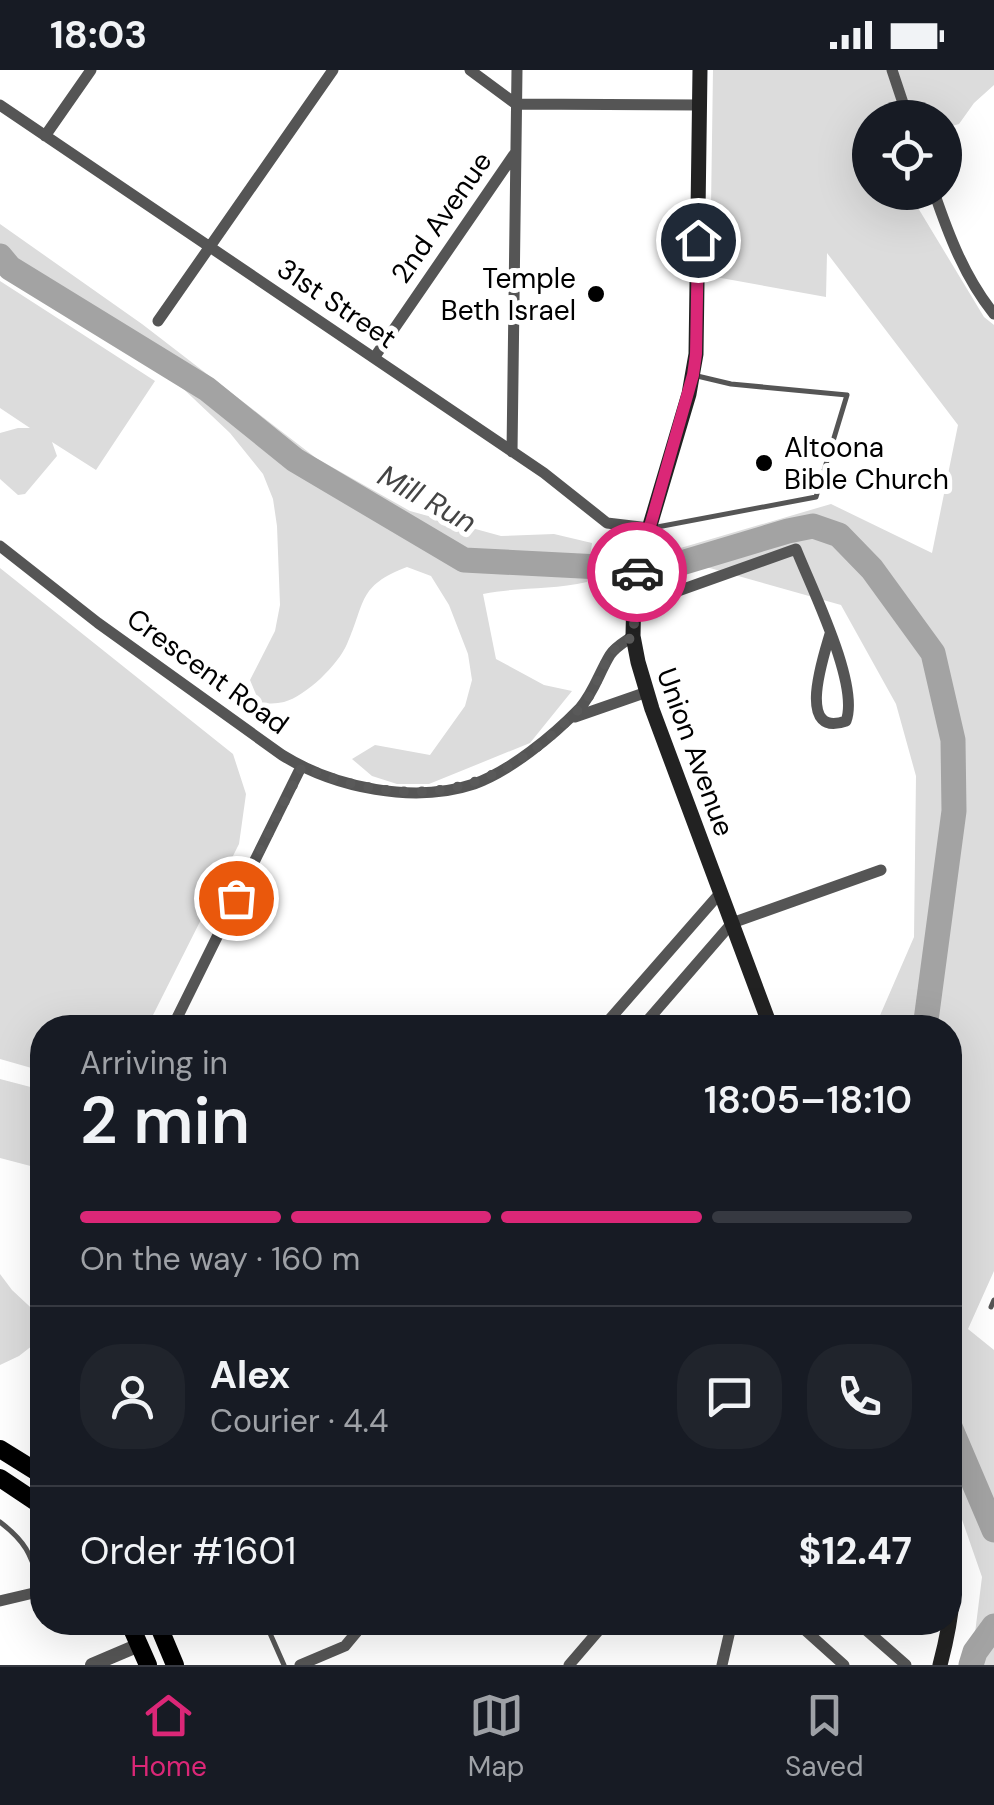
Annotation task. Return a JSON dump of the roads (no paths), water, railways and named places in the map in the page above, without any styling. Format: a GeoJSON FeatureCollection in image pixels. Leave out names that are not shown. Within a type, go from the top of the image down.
{"type":"FeatureCollection","features":[{"type":"Feature","properties":{"kind":"main road","name":"Union Avenue"},"geometry":{"type":"LineString","coordinates":[[700,70],[693,375],[640,559],[633,607],[634,636],[646,692],[766,1015]]}},
{"type":"Feature","properties":{"kind":"main road"},"geometry":{"type":"LineString","coordinates":[[0,1449],[30,1467]]}},
{"type":"Feature","properties":{"kind":"main road"},"geometry":{"type":"LineString","coordinates":[[0,1478],[30,1498]]}},
{"type":"Feature","properties":{"kind":"main road"},"geometry":{"type":"LineString","coordinates":[[135,1635],[148,1665]]}},
{"type":"Feature","properties":{"kind":"main road"},"geometry":{"type":"LineString","coordinates":[[162,1635],[176,1665]]}},
{"type":"Feature","properties":{"kind":"main road"},"geometry":{"type":"LineString","coordinates":[[940,1665],[947,1635]]}},
{"type":"Feature","properties":{"kind":"street"},"geometry":{"type":"LineString","coordinates":[[46,136],[91,70]]}},
{"type":"Feature","properties":{"kind":"street"},"geometry":{"type":"LineString","coordinates":[[158,322],[333,70]]}},
{"type":"Feature","properties":{"kind":"street"},"geometry":{"type":"LineString","coordinates":[[470,70],[516,104],[699,105]]}},
{"type":"Feature","properties":{"kind":"street"},"geometry":{"type":"LineString","coordinates":[[512,452],[517,70]]}},
{"type":"Feature","properties":{"kind":"street"},"geometry":{"type":"LineString","coordinates":[[892,70],[902,100]]}},
{"type":"Feature","properties":{"kind":"street","name":"31st Street"},"geometry":{"type":"LineString","coordinates":[[0,104],[544,473],[607,524],[649,528]]}},
{"type":"Feature","properties":{"kind":"street","name":"2nd Avenue"},"geometry":{"type":"LineString","coordinates":[[374,358],[515,153]]}},
{"type":"Feature","properties":{"kind":"street"},"geometry":{"type":"LineString","coordinates":[[941,210],[962,264],[994,314]]}},
{"type":"Feature","properties":{"kind":"street","name":"Crescent Road"},"geometry":{"type":"LineString","coordinates":[[0,546],[98,623],[282,755],[302,767],[352,784],[382,789],[436,792],[500,772],[567,720],[590,696],[611,652],[634,636]]}},
{"type":"Feature","properties":{"kind":"street"},"geometry":{"type":"LineString","coordinates":[[633,607],[796,549],[830,634],[845,672],[850,712],[846,721],[836,725],[825,722],[818,714],[816,698],[818,672],[830,634]]}},
{"type":"Feature","properties":{"kind":"street","name":"Crescent Road"},"geometry":{"type":"LineString","coordinates":[[567,720],[646,692]]}},
{"type":"Feature","properties":{"kind":"street"},"geometry":{"type":"LineString","coordinates":[[178,1015],[302,767]]}},
{"type":"Feature","properties":{"kind":"street"},"geometry":{"type":"LineString","coordinates":[[651,1015],[732,923],[881,870]]}},
{"type":"Feature","properties":{"kind":"street"},"geometry":{"type":"LineString","coordinates":[[613,1015],[721,892]]}},
{"type":"Feature","properties":{"kind":"street"},"geometry":{"type":"LineString","coordinates":[[0,1601],[30,1593]]}},
{"type":"Feature","properties":{"kind":"street"},"geometry":{"type":"LineString","coordinates":[[300,1665],[344,1646],[354,1635]]}},
{"type":"Feature","properties":{"kind":"street"},"geometry":{"type":"LineString","coordinates":[[568,1665],[595,1635]]}},
{"type":"Feature","properties":{"kind":"street"},"geometry":{"type":"LineString","coordinates":[[722,1665],[729,1635]]}},
{"type":"Feature","properties":{"kind":"street"},"geometry":{"type":"LineString","coordinates":[[811,1635],[844,1665]]}},
{"type":"Feature","properties":{"kind":"street"},"geometry":{"type":"LineString","coordinates":[[872,1635],[906,1665]]}},
{"type":"Feature","properties":{"kind":"street"},"geometry":{"type":"LineString","coordinates":[[92,1665],[139,1644]]}},
{"type":"Feature","properties":{"kind":"lane"},"geometry":{"type":"LineString","coordinates":[[649,528],[816,497],[847,395],[731,384],[693,375]]}},
{"type":"Feature","properties":{"kind":"lane"},"geometry":{"type":"LineString","coordinates":[[991,1308],[994,1300]]}},
{"type":"Feature","properties":{"kind":"lane"},"geometry":{"type":"LineString","coordinates":[[0,1522],[18,1536],[30,1556]]}},
{"type":"Feature","properties":{"kind":"lane"},"geometry":{"type":"LineString","coordinates":[[271,1635],[284,1665]]}},
{"type":"Feature","properties":{"kind":"waterway","name":"Mill Run"},"geometry":{"type":"LineString","coordinates":[[0,256],[10,268],[207,389],[295,460],[464,560],[658,570],[813,526],[839,535],[872,569],[933,653],[953,740],[954,811],[927,1015]]}},
{"type":"Feature","properties":{"kind":"waterway","name":"Mill Run"},"geometry":{"type":"LineString","coordinates":[[962,1455],[994,1530]]}},
{"type":"Feature","properties":{"kind":"waterway","name":"Mill Run"},"geometry":{"type":"LineString","coordinates":[[971,1665],[975,1652],[994,1626]]}},
{"type":"Feature","properties":{"kind":"place","name":"Temple Beth Israel"},"geometry":{"type":"Point","coordinates":[596,294]}},
{"type":"Feature","properties":{"kind":"place","name":"Altoona Bible Church"},"geometry":{"type":"Point","coordinates":[764,463]}}]}
